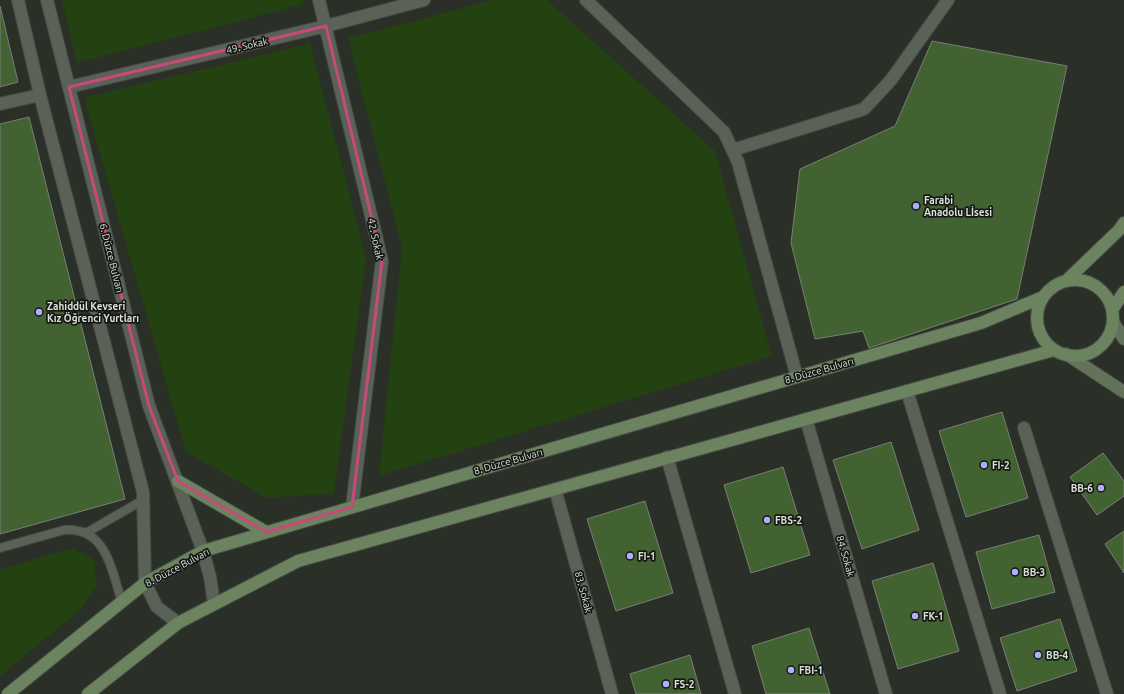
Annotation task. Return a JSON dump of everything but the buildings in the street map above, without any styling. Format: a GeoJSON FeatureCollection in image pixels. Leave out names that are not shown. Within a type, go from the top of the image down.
{"type":"FeatureCollection","features":[{"type":"Feature","properties":{"kind":"main road"},"geometry":{"type":"LineString","coordinates":[[1067,280],[1119,230],[1124,223]]}},
{"type":"Feature","properties":{"kind":"main road"},"geometry":{"type":"LineString","coordinates":[[1067,280],[1079,280],[1090,283],[1100,289],[1108,298],[1112,310],[1113,322],[1109,334],[1102,345],[1091,352],[1079,356],[1054,350],[1045,342],[1039,331],[1037,320],[1038,308],[1043,297],[1057,284],[1067,280]]}},
{"type":"Feature","properties":{"kind":"main road"},"geometry":{"type":"LineString","coordinates":[[1112,310],[1124,292]]}},
{"type":"Feature","properties":{"kind":"main road","name":"8. Düzce Bulvarı"},"geometry":{"type":"LineString","coordinates":[[8,694],[145,583],[203,550],[981,323],[1043,297]]}},
{"type":"Feature","properties":{"kind":"main road"},"geometry":{"type":"LineString","coordinates":[[1113,322],[1124,339]]}},
{"type":"Feature","properties":{"kind":"main road"},"geometry":{"type":"LineString","coordinates":[[88,694],[178,623],[298,561],[1054,350]]}},
{"type":"Feature","properties":{"kind":"main road"},"geometry":{"type":"LineString","coordinates":[[1066,354],[1124,392]]}},
{"type":"Feature","properties":{"kind":"main road"},"geometry":{"type":"LineString","coordinates":[[178,481],[266,532]]}},
{"type":"Feature","properties":{"kind":"street"},"geometry":{"type":"LineString","coordinates":[[18,0],[40,95],[141,485],[143,500],[145,583],[157,607],[178,623]]}},
{"type":"Feature","properties":{"kind":"street","name":"6. Düzce Bulvarı"},"geometry":{"type":"LineString","coordinates":[[47,0],[149,406],[203,550],[210,577],[214,604]]}},
{"type":"Feature","properties":{"kind":"street","name":"42. Sokak"},"geometry":{"type":"LineString","coordinates":[[319,0],[382,261],[352,507]]}},
{"type":"Feature","properties":{"kind":"street","name":"49. Sokak"},"geometry":{"type":"LineString","coordinates":[[69,87],[326,26],[420,0]]}},
{"type":"Feature","properties":{"kind":"street"},"geometry":{"type":"LineString","coordinates":[[586,0],[724,132],[738,162],[797,377]]}},
{"type":"Feature","properties":{"kind":"street"},"geometry":{"type":"LineString","coordinates":[[733,150],[864,109],[891,80],[948,0]]}},
{"type":"Feature","properties":{"kind":"street"},"geometry":{"type":"LineString","coordinates":[[0,104],[40,95]]}},
{"type":"Feature","properties":{"kind":"street"},"geometry":{"type":"LineString","coordinates":[[907,391],[1000,694]]}},
{"type":"Feature","properties":{"kind":"street","name":"84. Sokak"},"geometry":{"type":"LineString","coordinates":[[806,419],[886,694]]}},
{"type":"Feature","properties":{"kind":"street"},"geometry":{"type":"LineString","coordinates":[[1024,428],[1107,694]]}},
{"type":"Feature","properties":{"kind":"street"},"geometry":{"type":"LineString","coordinates":[[667,458],[735,694]]}},
{"type":"Feature","properties":{"kind":"street","name":"83. Sokak"},"geometry":{"type":"LineString","coordinates":[[555,489],[612,694]]}},
{"type":"Feature","properties":{"kind":"lane"},"geometry":{"type":"LineString","coordinates":[[86,533],[143,500]]}},
{"type":"Feature","properties":{"kind":"lane"},"geometry":{"type":"LineString","coordinates":[[0,548],[64,530],[73,529],[86,533],[96,539],[106,553],[122,602]]}},
{"type":"Feature","properties":{"kind":"highlighted area"},"geometry":{"type":"Polygon","coordinates":[[[326,26],[382,261],[352,507],[266,532],[178,481],[149,406],[69,87],[326,26]]]}},
{"type":"Feature","properties":{"kind":"green space"},"geometry":{"type":"Polygon","coordinates":[[[62,0],[303,0],[304,4],[77,63],[62,0]]]}},
{"type":"Feature","properties":{"kind":"green space"},"geometry":{"type":"Polygon","coordinates":[[[493,0],[547,0],[715,151],[772,356],[379,476],[402,248],[348,38],[493,0]]]}},
{"type":"Feature","properties":{"kind":"green space"},"geometry":{"type":"Polygon","coordinates":[[[310,43],[366,258],[334,493],[267,498],[186,452],[84,98],[310,43]]]}},
{"type":"Feature","properties":{"kind":"green space"},"geometry":{"type":"Polygon","coordinates":[[[73,548],[94,560],[97,585],[78,612],[0,676],[0,569],[73,548]]]}},
{"type":"Feature","properties":{"kind":"place","name":"Farabi Anadolu Lİsesi"},"geometry":{"type":"Point","coordinates":[916,206]}},
{"type":"Feature","properties":{"kind":"place","name":"Zahiddül Kevseri Kız Öğrenci Yurtları"},"geometry":{"type":"Point","coordinates":[39,312]}},
{"type":"Feature","properties":{"kind":"place","name":"FI-2"},"geometry":{"type":"Point","coordinates":[984,465]}},
{"type":"Feature","properties":{"kind":"place","name":"BB-6"},"geometry":{"type":"Point","coordinates":[1101,488]}},
{"type":"Feature","properties":{"kind":"place","name":"FBS-2"},"geometry":{"type":"Point","coordinates":[767,520]}},
{"type":"Feature","properties":{"kind":"place","name":"FI-1"},"geometry":{"type":"Point","coordinates":[630,556]}},
{"type":"Feature","properties":{"kind":"place","name":"BB-3"},"geometry":{"type":"Point","coordinates":[1015,572]}},
{"type":"Feature","properties":{"kind":"place","name":"FK-1"},"geometry":{"type":"Point","coordinates":[915,616]}},
{"type":"Feature","properties":{"kind":"place","name":"BB-4"},"geometry":{"type":"Point","coordinates":[1038,655]}},
{"type":"Feature","properties":{"kind":"place","name":"FBI-1"},"geometry":{"type":"Point","coordinates":[791,670]}},
{"type":"Feature","properties":{"kind":"place","name":"FS-2"},"geometry":{"type":"Point","coordinates":[666,684]}}]}
